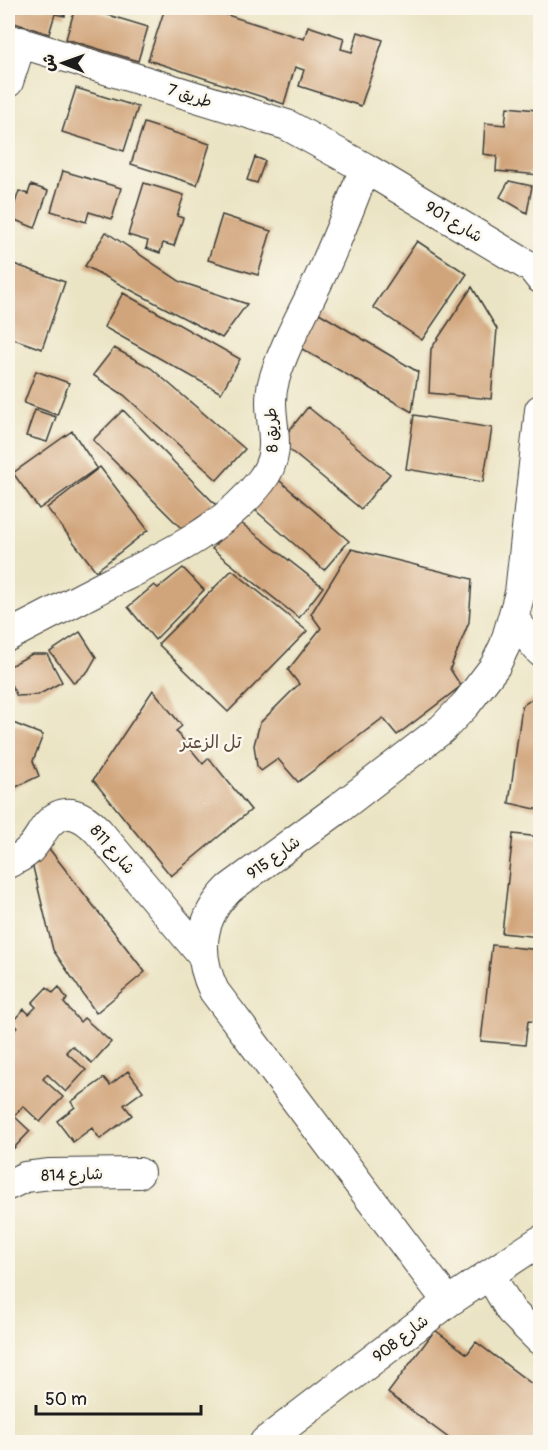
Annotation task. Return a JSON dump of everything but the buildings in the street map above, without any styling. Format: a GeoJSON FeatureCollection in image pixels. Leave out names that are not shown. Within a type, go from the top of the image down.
{"type":"FeatureCollection","features":[{"type":"Feature","properties":{"kind":"street"},"geometry":{"type":"LineString","coordinates":[[8,82],[14,40]]}},
{"type":"Feature","properties":{"kind":"street","name":"7 طريق"},"geometry":{"type":"LineString","coordinates":[[14,40],[287,125],[365,168]]}},
{"type":"Feature","properties":{"kind":"street","name":"شارع 901"},"geometry":{"type":"LineString","coordinates":[[365,168],[532,268],[540,278]]}},
{"type":"Feature","properties":{"kind":"street","name":"طريق 8"},"geometry":{"type":"LineString","coordinates":[[8,636],[154,561],[206,531],[249,495],[261,481],[269,469],[275,451],[275,435],[270,409],[274,380],[333,249],[365,168]]}},
{"type":"Feature","properties":{"kind":"street","name":"شارع 915"},"geometry":{"type":"LineString","coordinates":[[448,1302],[214,992],[202,956],[203,937],[208,916],[217,900],[442,729],[466,704],[495,666],[514,620],[520,593],[540,410]]}},
{"type":"Feature","properties":{"kind":"street"},"geometry":{"type":"LineString","coordinates":[[514,620],[540,651]]}},
{"type":"Feature","properties":{"kind":"street","name":"شارع 811"},"geometry":{"type":"LineString","coordinates":[[8,863],[17,860],[28,851],[49,823],[57,818],[75,814],[84,817],[202,956]]}},
{"type":"Feature","properties":{"kind":"street","name":"شارع 814"},"geometry":{"type":"LineString","coordinates":[[8,1185],[26,1177],[139,1173]]}},
{"type":"Feature","properties":{"kind":"street","name":"شارع 908"},"geometry":{"type":"LineString","coordinates":[[265,1443],[448,1302],[540,1241]]}},
{"type":"Feature","properties":{"kind":"street"},"geometry":{"type":"LineString","coordinates":[[490,1275],[511,1311],[540,1340]]}},
{"type":"Feature","properties":{"kind":"district","name":"تل الزعتر"},"geometry":{"type":"Point","coordinates":[211,742]}}]}
